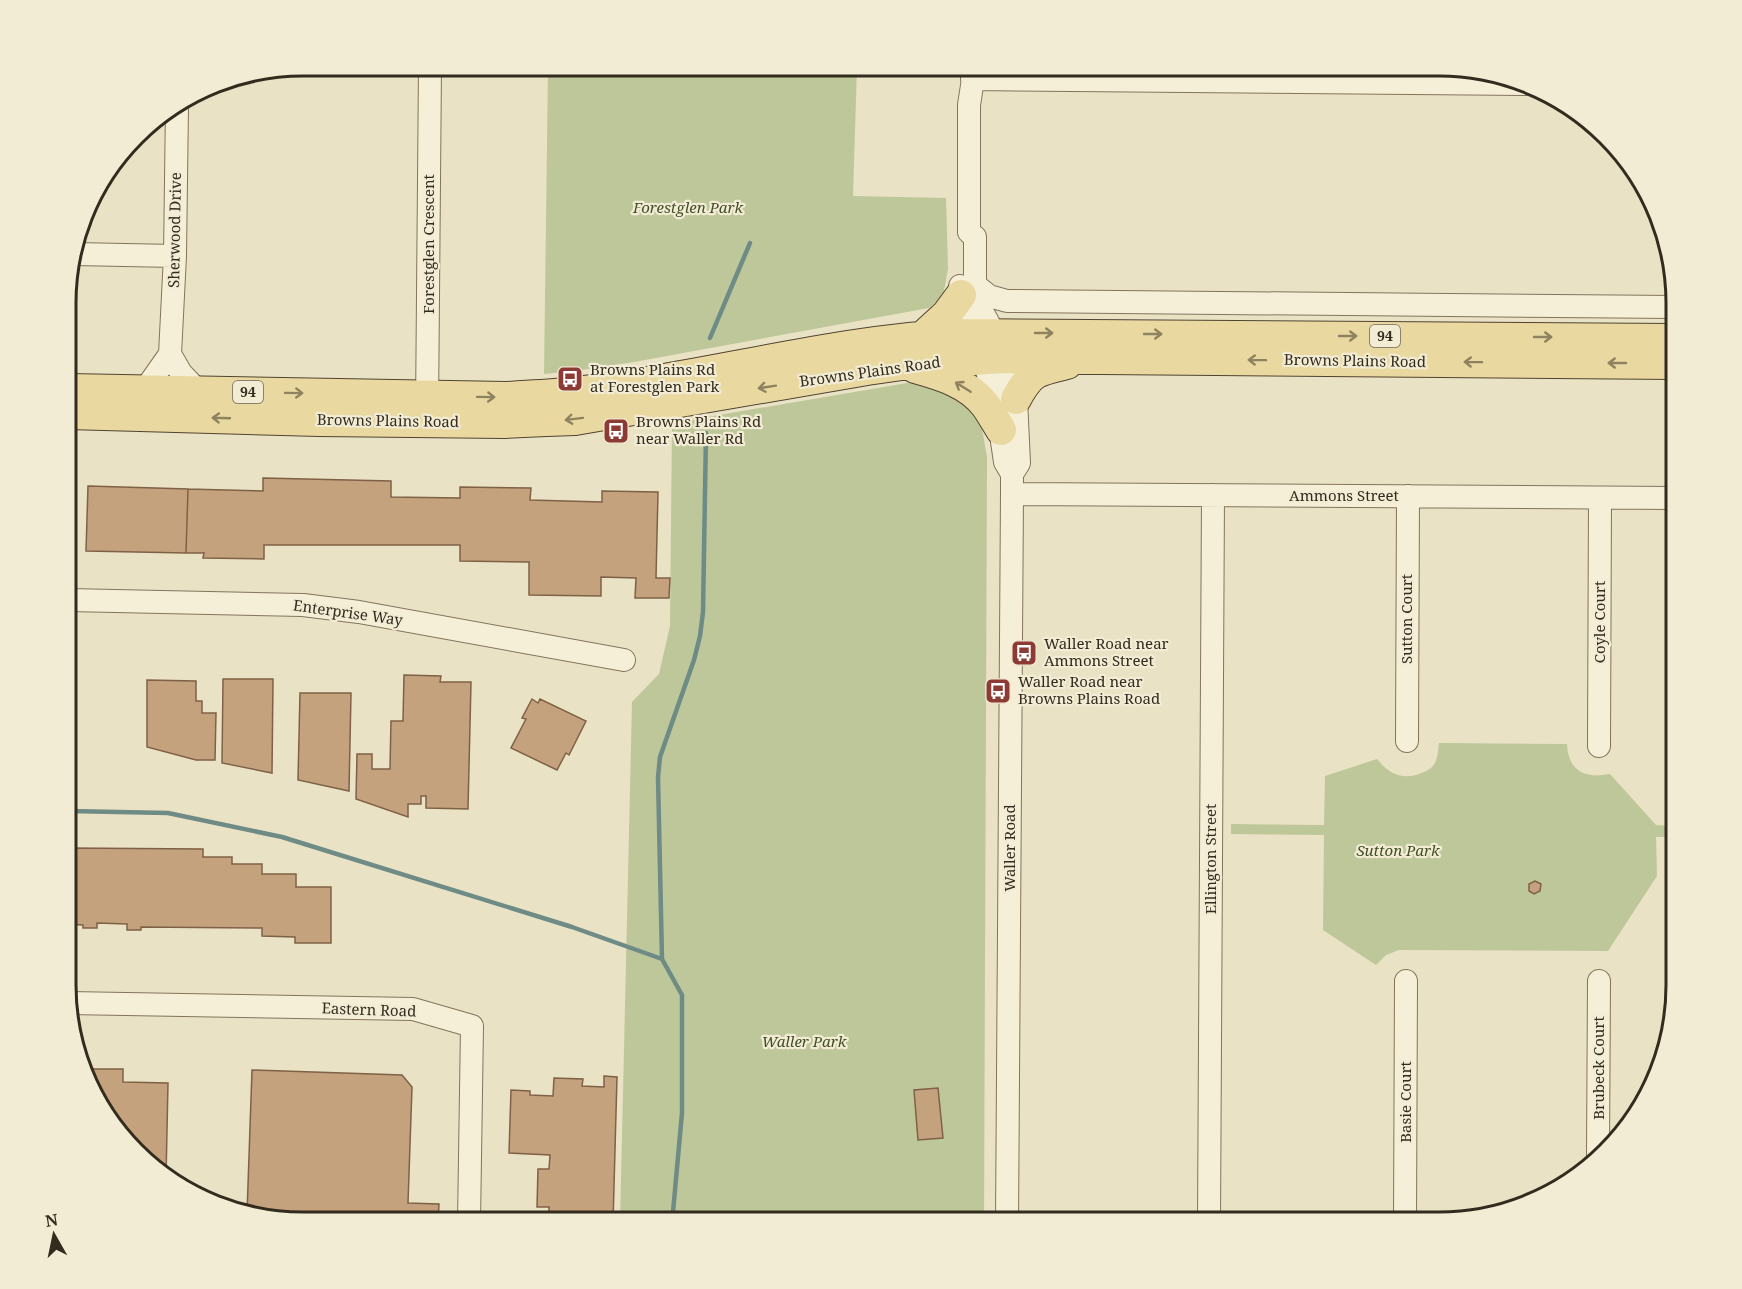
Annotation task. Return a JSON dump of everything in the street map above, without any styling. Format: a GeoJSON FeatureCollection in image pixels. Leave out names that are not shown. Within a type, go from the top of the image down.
{"type":"FeatureCollection","features":[{"type":"Feature","properties":{"kind":"main road"},"geometry":{"type":"LineString","coordinates":[[923,336],[968,290]]}},
{"type":"Feature","properties":{"kind":"main road","name":"Browns Plains Road"},"geometry":{"type":"LineString","coordinates":[[77,414],[319,421],[427,409],[506,397],[566,393],[656,380],[864,343],[923,336],[1090,358],[1666,364]]}},
{"type":"Feature","properties":{"kind":"main road","name":"Browns Plains Road"},"geometry":{"type":"LineString","coordinates":[[77,389],[199,392],[427,409],[505,423],[575,420],[902,365],[988,346],[1666,339]]}},
{"type":"Feature","properties":{"kind":"main road"},"geometry":{"type":"LineString","coordinates":[[1016,399],[1025,383],[1034,374],[1090,358]]}},
{"type":"Feature","properties":{"kind":"main road"},"geometry":{"type":"LineString","coordinates":[[902,365],[945,376],[968,390],[985,405],[1001,430]]}},
{"type":"Feature","properties":{"kind":"street","name":"Forestglen Crescent"},"geometry":{"type":"LineString","coordinates":[[427,409],[430,76]]}},
{"type":"Feature","properties":{"kind":"street"},"geometry":{"type":"LineString","coordinates":[[973,76],[969,105],[969,232],[962,238],[968,290],[963,312],[988,346]]}},
{"type":"Feature","properties":{"kind":"street"},"geometry":{"type":"LineString","coordinates":[[1124,76],[1494,83]]}},
{"type":"Feature","properties":{"kind":"street","name":"Sherwood Drive"},"geometry":{"type":"LineString","coordinates":[[170,354],[175,256],[177,115]]}},
{"type":"Feature","properties":{"kind":"street"},"geometry":{"type":"LineString","coordinates":[[82,254],[175,256]]}},
{"type":"Feature","properties":{"kind":"street"},"geometry":{"type":"LineString","coordinates":[[968,290],[995,299],[1024,301],[1666,307]]}},
{"type":"Feature","properties":{"kind":"street","name":"Waller Road"},"geometry":{"type":"LineString","coordinates":[[988,346],[1016,399],[1019,463],[1012,484]]}},
{"type":"Feature","properties":{"kind":"street","name":"Waller Road"},"geometry":{"type":"LineString","coordinates":[[988,346],[1005,462],[1012,484],[1007,1212]]}},
{"type":"Feature","properties":{"kind":"street"},"geometry":{"type":"LineString","coordinates":[[144,391],[170,354],[181,373],[199,392]]}},
{"type":"Feature","properties":{"kind":"street","name":"Ammons Street"},"geometry":{"type":"LineString","coordinates":[[1012,484],[1213,495],[1666,498]]}},
{"type":"Feature","properties":{"kind":"street","name":"Ellington Street"},"geometry":{"type":"LineString","coordinates":[[1209,1212],[1213,495]]}},
{"type":"Feature","properties":{"kind":"street","name":"Sutton Court"},"geometry":{"type":"LineString","coordinates":[[1407,741],[1408,496]]}},
{"type":"Feature","properties":{"kind":"street","name":"Coyle Court"},"geometry":{"type":"LineString","coordinates":[[1599,746],[1600,498]]}},
{"type":"Feature","properties":{"kind":"street","name":"Enterprise Way"},"geometry":{"type":"LineString","coordinates":[[77,600],[303,605],[359,612],[624,660]]}},
{"type":"Feature","properties":{"kind":"street","name":"Basie Court"},"geometry":{"type":"LineString","coordinates":[[1405,1212],[1406,981]]}},
{"type":"Feature","properties":{"kind":"street","name":"Brubeck Court"},"geometry":{"type":"LineString","coordinates":[[1598,1147],[1599,981]]}},
{"type":"Feature","properties":{"kind":"street","name":"Eastern Road"},"geometry":{"type":"LineString","coordinates":[[77,1003],[414,1009],[472,1026],[469,1212]]}},
{"type":"Feature","properties":{"kind":"green space","name":"Forestglen Park"},"geometry":{"type":"Polygon","coordinates":[[[548,76],[857,76],[853,196],[946,198],[948,269],[943,296],[929,308],[634,362],[544,374],[548,76]]]}},
{"type":"Feature","properties":{"kind":"green space","name":"Waller Park"},"geometry":{"type":"Polygon","coordinates":[[[907,383],[944,385],[976,413],[982,428],[987,457],[984,1212],[620,1212],[632,702],[659,674],[670,626],[672,423],[907,383]]]}},
{"type":"Feature","properties":{"kind":"green space","name":"Sutton Park"},"geometry":{"type":"Polygon","coordinates":[[[1439,743],[1567,744],[1574,767],[1586,774],[1610,774],[1656,825],[1666,826],[1666,837],[1656,837],[1657,876],[1608,951],[1399,950],[1386,955],[1376,965],[1323,930],[1324,835],[1231,834],[1231,824],[1324,825],[1325,776],[1377,759],[1395,774],[1412,776],[1434,765],[1439,743]]]}},
{"type":"Feature","properties":{"kind":"building"},"geometry":{"type":"Polygon","coordinates":[[[263,478],[391,481],[391,497],[460,498],[460,487],[531,488],[530,500],[602,502],[602,491],[658,492],[656,578],[670,578],[669,598],[635,598],[636,578],[601,577],[601,596],[529,595],[529,562],[460,561],[460,545],[264,545],[264,559],[203,558],[204,553],[186,553],[188,489],[263,491],[263,478]]]}},
{"type":"Feature","properties":{"kind":"building"},"geometry":{"type":"Polygon","coordinates":[[[88,486],[188,489],[186,553],[86,551],[88,486]]]}},
{"type":"Feature","properties":{"kind":"building"},"geometry":{"type":"Polygon","coordinates":[[[404,675],[441,676],[440,682],[471,682],[468,809],[426,808],[426,796],[421,796],[421,804],[408,804],[408,817],[356,799],[357,754],[372,754],[372,769],[390,769],[391,721],[403,721],[404,675]]]}},
{"type":"Feature","properties":{"kind":"building"},"geometry":{"type":"Polygon","coordinates":[[[223,679],[273,679],[272,773],[222,763],[223,679]]]}},
{"type":"Feature","properties":{"kind":"building"},"geometry":{"type":"Polygon","coordinates":[[[147,680],[196,681],[196,701],[202,701],[202,713],[216,713],[215,760],[196,760],[147,747],[147,680]]]}},
{"type":"Feature","properties":{"kind":"building"},"geometry":{"type":"Polygon","coordinates":[[[300,693],[351,693],[349,791],[298,780],[300,693]]]}},
{"type":"Feature","properties":{"kind":"building"},"geometry":{"type":"Polygon","coordinates":[[[532,699],[538,703],[540,699],[586,721],[569,755],[566,753],[557,770],[511,748],[526,719],[522,718],[532,699]]]}},
{"type":"Feature","properties":{"kind":"building"},"geometry":{"type":"Polygon","coordinates":[[[77,848],[203,849],[203,857],[232,857],[232,864],[262,864],[262,874],[296,874],[296,887],[331,887],[331,943],[295,943],[295,937],[262,936],[262,928],[141,927],[141,930],[127,930],[127,924],[97,923],[97,928],[83,928],[83,925],[77,925],[77,848]]]}},
{"type":"Feature","properties":{"kind":"building"},"geometry":{"type":"Polygon","coordinates":[[[1535,881],[1541,884],[1540,891],[1534,894],[1529,891],[1529,884],[1535,881]]]}},
{"type":"Feature","properties":{"kind":"building"},"geometry":{"type":"Polygon","coordinates":[[[93,1069],[123,1069],[123,1082],[168,1083],[166,1167],[123,1124],[107,1099],[93,1069]]]}},
{"type":"Feature","properties":{"kind":"building"},"geometry":{"type":"Polygon","coordinates":[[[252,1070],[402,1075],[412,1087],[408,1203],[439,1204],[439,1212],[289,1212],[247,1205],[252,1070]]]}},
{"type":"Feature","properties":{"kind":"building"},"geometry":{"type":"Polygon","coordinates":[[[604,1076],[617,1077],[613,1212],[549,1212],[549,1207],[537,1207],[538,1169],[549,1169],[550,1155],[509,1153],[511,1090],[530,1091],[530,1095],[553,1096],[554,1078],[583,1079],[582,1086],[604,1087],[604,1076]]]}},
{"type":"Feature","properties":{"kind":"building"},"geometry":{"type":"Polygon","coordinates":[[[938,1088],[943,1138],[918,1140],[914,1090],[938,1088]]]}},
{"type":"Feature","properties":{"kind":"waterway"},"geometry":{"type":"LineString","coordinates":[[710,338],[750,243]]}},
{"type":"Feature","properties":{"kind":"waterway"},"geometry":{"type":"LineString","coordinates":[[662,959],[658,777],[660,757],[694,660],[700,636],[703,612],[706,433]]}},
{"type":"Feature","properties":{"kind":"waterway"},"geometry":{"type":"LineString","coordinates":[[77,811],[168,813],[282,837],[572,927],[662,959],[682,995],[682,1113],[673,1212]]}},
{"type":"Feature","properties":{"kind":"place","name":"Browns Plains Rd at Forestglen Park"},"geometry":{"type":"Point","coordinates":[570,379]}},
{"type":"Feature","properties":{"kind":"place","name":"Browns Plains Rd near Waller Rd"},"geometry":{"type":"Point","coordinates":[616,431]}},
{"type":"Feature","properties":{"kind":"place","name":"Waller Road near Ammons Street"},"geometry":{"type":"Point","coordinates":[1024,653]}},
{"type":"Feature","properties":{"kind":"place","name":"Waller Road near Browns Plains Road"},"geometry":{"type":"Point","coordinates":[998,691]}}]}
